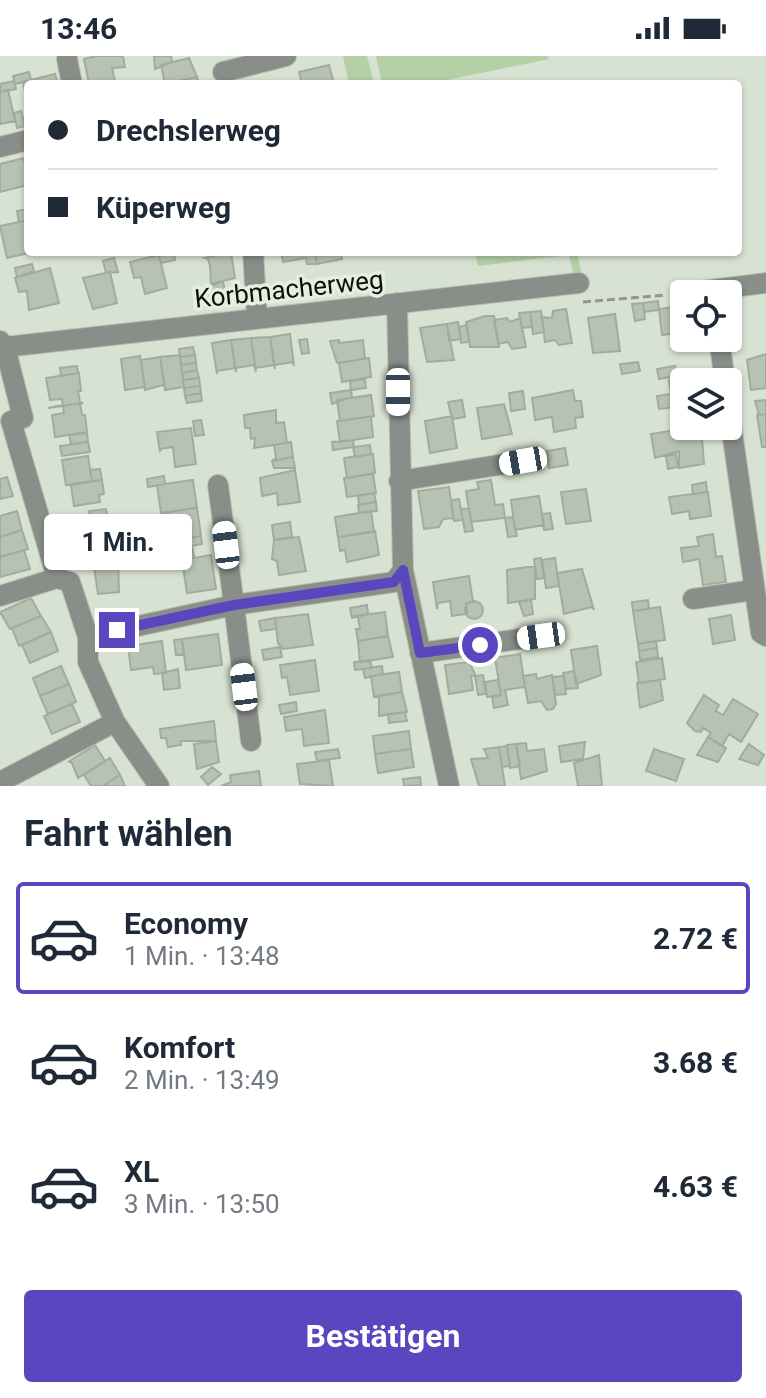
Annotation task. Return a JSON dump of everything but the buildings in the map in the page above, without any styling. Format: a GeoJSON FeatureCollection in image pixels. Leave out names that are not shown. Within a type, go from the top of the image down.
{"type":"FeatureCollection","features":[{"type":"Feature","properties":{"kind":"street"},"geometry":{"type":"LineString","coordinates":[[221,71],[286,56]]}},
{"type":"Feature","properties":{"kind":"street"},"geometry":{"type":"LineString","coordinates":[[67,59],[71,80]]}},
{"type":"Feature","properties":{"kind":"street"},"geometry":{"type":"LineString","coordinates":[[0,147],[24,141]]}},
{"type":"Feature","properties":{"kind":"street"},"geometry":{"type":"LineString","coordinates":[[253,256],[257,318]]}},
{"type":"Feature","properties":{"kind":"street","name":"Korbmacherweg"},"geometry":{"type":"LineString","coordinates":[[3,344],[579,283]]}},
{"type":"Feature","properties":{"kind":"street"},"geometry":{"type":"LineString","coordinates":[[742,287],[766,283]]}},
{"type":"Feature","properties":{"kind":"street"},"geometry":{"type":"LineString","coordinates":[[397,303],[403,570],[449,786]]}},
{"type":"Feature","properties":{"kind":"street"},"geometry":{"type":"LineString","coordinates":[[3,344],[23,418],[6,423],[57,578]]}},
{"type":"Feature","properties":{"kind":"street"},"geometry":{"type":"LineString","coordinates":[[733,440],[753,590],[761,633],[766,636]]}},
{"type":"Feature","properties":{"kind":"street"},"geometry":{"type":"LineString","coordinates":[[399,481],[523,461]]}},
{"type":"Feature","properties":{"kind":"street"},"geometry":{"type":"LineString","coordinates":[[218,485],[251,741]]}},
{"type":"Feature","properties":{"kind":"street"},"geometry":{"type":"LineString","coordinates":[[88,637],[234,605],[394,582],[403,570]]}},
{"type":"Feature","properties":{"kind":"street"},"geometry":{"type":"LineString","coordinates":[[0,596],[57,578],[70,582],[88,637],[88,662],[115,722],[159,786]]}},
{"type":"Feature","properties":{"kind":"street"},"geometry":{"type":"LineString","coordinates":[[693,599],[753,590]]}},
{"type":"Feature","properties":{"kind":"street"},"geometry":{"type":"LineString","coordinates":[[420,653],[541,636]]}},
{"type":"Feature","properties":{"kind":"street"},"geometry":{"type":"LineString","coordinates":[[0,782],[115,722]]}},
{"type":"Feature","properties":{"kind":"path"},"geometry":{"type":"LineString","coordinates":[[579,283],[583,303],[670,294]]}},
{"type":"Feature","properties":{"kind":"green space"},"geometry":{"type":"Polygon","coordinates":[[[343,56],[367,56],[373,80],[348,80],[343,56]]]}},
{"type":"Feature","properties":{"kind":"green space"},"geometry":{"type":"Polygon","coordinates":[[[376,56],[548,56],[549,59],[447,80],[381,80],[376,56]]]}},
{"type":"Feature","properties":{"kind":"green space"},"geometry":{"type":"Polygon","coordinates":[[[476,256],[561,256],[478,266],[476,256]]]}},
{"type":"Feature","properties":{"kind":"green space"},"geometry":{"type":"Polygon","coordinates":[[[569,256],[578,256],[582,275],[574,276],[569,256]]]}},
{"type":"Feature","properties":{"kind":"route"},"geometry":{"type":"LineString","coordinates":[[117,630],[234,605],[394,582],[403,570],[420,653],[480,645]]}}]}
